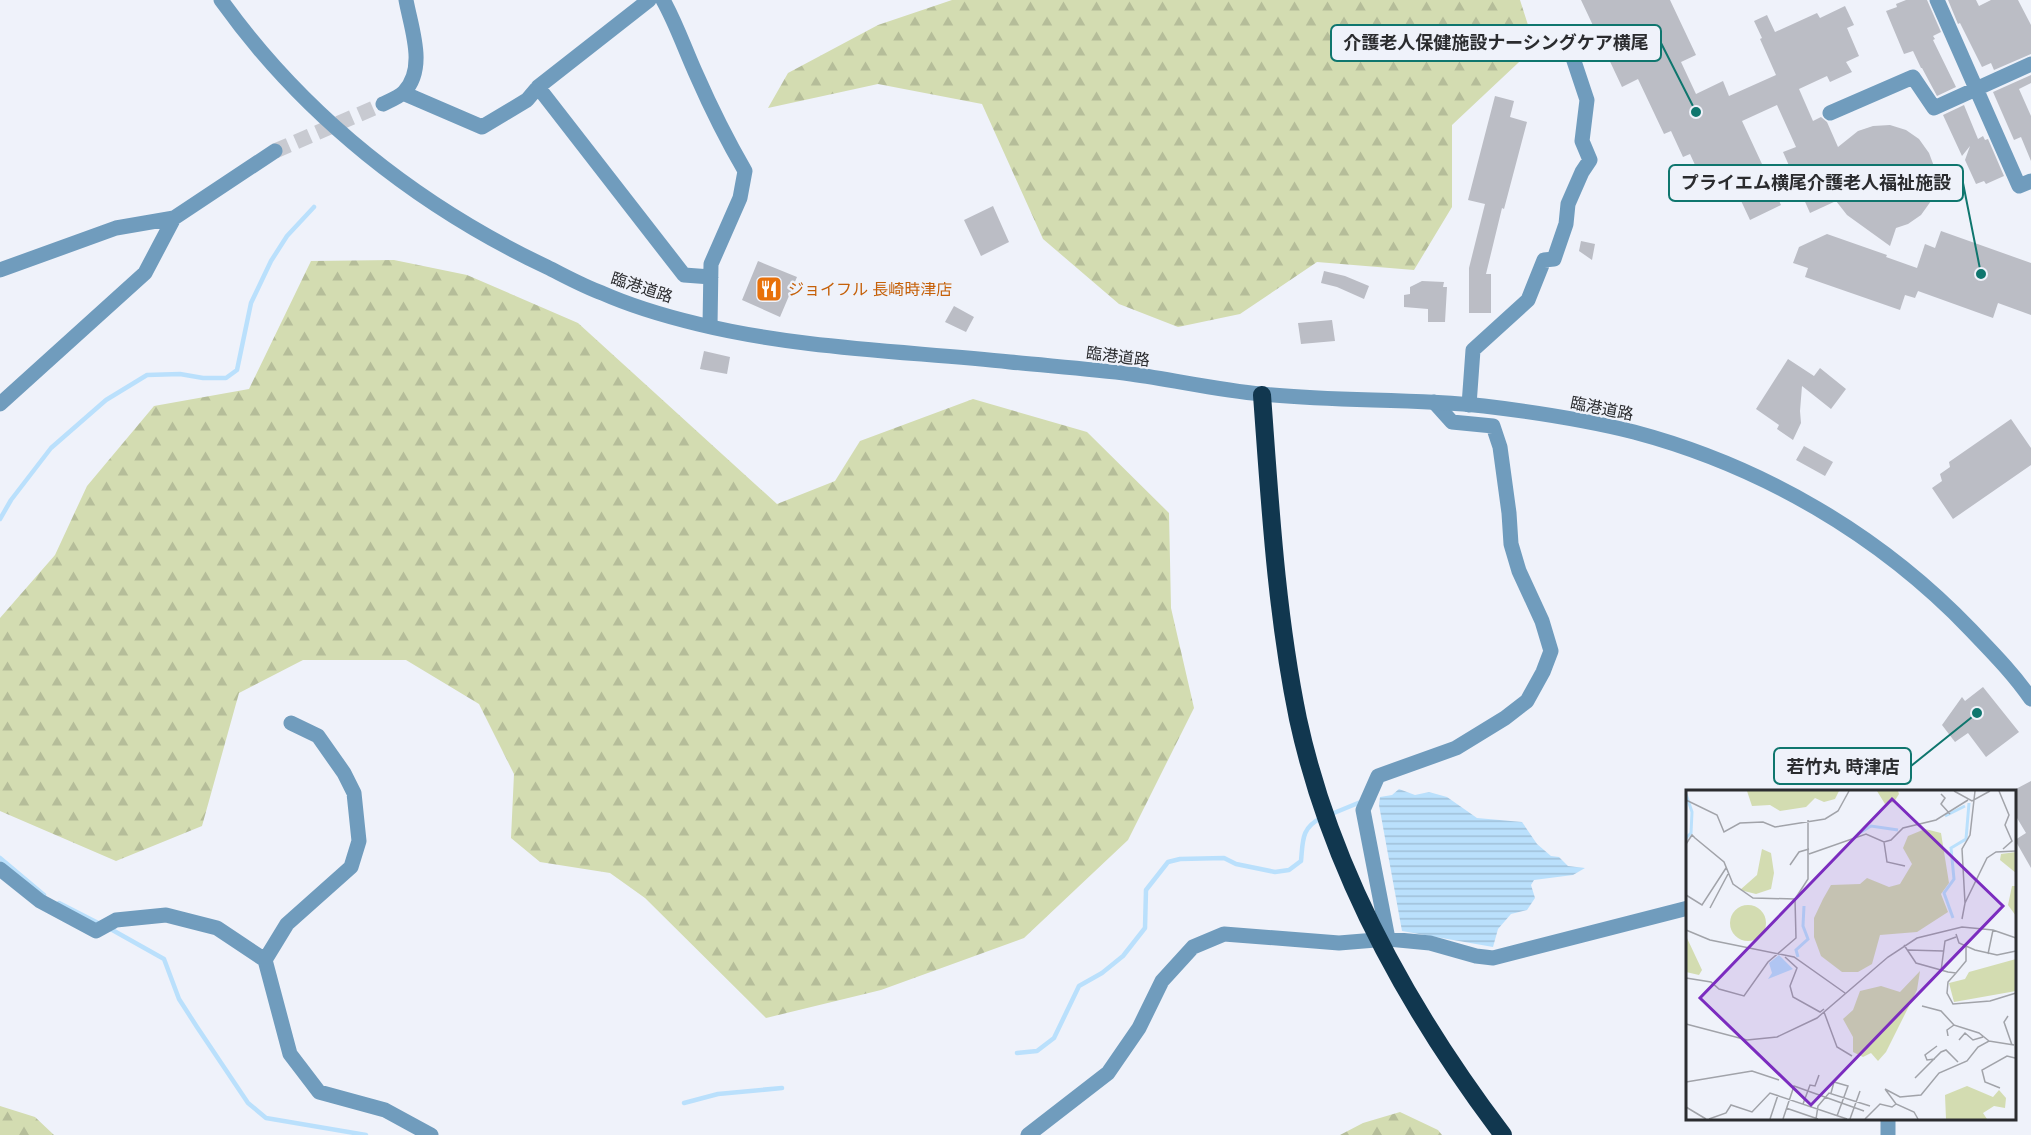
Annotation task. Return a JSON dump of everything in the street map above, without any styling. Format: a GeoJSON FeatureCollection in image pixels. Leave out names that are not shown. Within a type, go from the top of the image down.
{"type":"FeatureCollection","features":[{"type":"Feature","properties":{"kind":"highway"},"geometry":{"type":"LineString","coordinates":[[1262,394],[1274,556],[1284,641],[1299,720],[1315,782],[1336,845],[1365,913],[1399,976],[1475,1098],[1503,1135]]}},
{"type":"Feature","properties":{"kind":"street","name":"臨港道路"},"geometry":{"type":"LineString","coordinates":[[221,0],[242,29],[319,114],[385,171],[499,244],[604,295],[710,326],[851,349],[987,359],[1129,374],[1262,394],[1469,405],[1540,414],[1633,432],[1737,468],[1845,524],[1902,565],[1947,605],[2014,675],[2031,699]]}},
{"type":"Feature","properties":{"kind":"street"},"geometry":{"type":"LineString","coordinates":[[383,104],[403,93],[416,73],[415,45],[406,0]]}},
{"type":"Feature","properties":{"kind":"street"},"geometry":{"type":"LineString","coordinates":[[403,93],[482,127],[527,100],[538,87],[649,0]]}},
{"type":"Feature","properties":{"kind":"street"},"geometry":{"type":"LineString","coordinates":[[663,0],[676,23],[696,75],[745,171],[740,198],[711,264],[710,326]]}},
{"type":"Feature","properties":{"kind":"street"},"geometry":{"type":"LineString","coordinates":[[1937,0],[2019,186],[2031,181]]}},
{"type":"Feature","properties":{"kind":"street"},"geometry":{"type":"LineString","coordinates":[[1469,405],[1473,350],[1528,300],[1544,260],[1554,259],[1566,224],[1568,204],[1590,160],[1582,141],[1587,100],[1569,46],[1560,33]]}},
{"type":"Feature","properties":{"kind":"street"},"geometry":{"type":"LineString","coordinates":[[1830,113],[1913,77],[1934,108],[2031,64]]}},
{"type":"Feature","properties":{"kind":"street"},"geometry":{"type":"LineString","coordinates":[[538,87],[684,275],[711,278]]}},
{"type":"Feature","properties":{"kind":"street"},"geometry":{"type":"LineString","coordinates":[[0,270],[116,228],[174,218],[274,151]]}},
{"type":"Feature","properties":{"kind":"street"},"geometry":{"type":"LineString","coordinates":[[0,404],[145,273],[174,218]]}},
{"type":"Feature","properties":{"kind":"street"},"geometry":{"type":"LineString","coordinates":[[1388,939],[1363,810],[1378,776],[1456,748],[1505,718],[1527,701],[1543,672],[1551,651],[1542,621],[1519,571],[1511,544],[1500,447],[1492,426],[1452,422],[1434,402]]}},
{"type":"Feature","properties":{"kind":"street"},"geometry":{"type":"LineString","coordinates":[[265,960],[287,924],[351,867],[359,841],[354,793],[344,773],[318,736],[291,723]]}},
{"type":"Feature","properties":{"kind":"street"},"geometry":{"type":"LineString","coordinates":[[0,868],[40,901],[96,931],[116,920],[166,915],[217,928],[265,960],[290,1054],[319,1092],[385,1110],[431,1135]]}},
{"type":"Feature","properties":{"kind":"street"},"geometry":{"type":"LineString","coordinates":[[1028,1135],[1108,1073],[1139,1028],[1162,981],[1192,947],[1224,934],[1339,944],[1388,939],[1430,943],[1476,956],[1493,958],[1686,909]]}},
{"type":"Feature","properties":{"kind":"green space"},"geometry":{"type":"Polygon","coordinates":[[[952,0],[1520,0],[1535,47],[1452,125],[1452,207],[1414,270],[1317,262],[1240,314],[1178,327],[1119,304],[1043,239],[982,104],[878,84],[768,108],[788,73],[878,25],[952,0]]]}},
{"type":"Feature","properties":{"kind":"green space"},"geometry":{"type":"Polygon","coordinates":[[[394,260],[467,275],[578,323],[777,504],[835,481],[860,441],[973,399],[1087,432],[1169,513],[1171,608],[1194,708],[1128,840],[1024,938],[881,990],[766,1018],[645,898],[610,873],[540,862],[511,838],[514,774],[479,704],[406,660],[303,660],[239,693],[202,826],[116,861],[0,811],[0,618],[55,555],[87,486],[154,406],[249,389],[311,261],[394,260]]]}},
{"type":"Feature","properties":{"kind":"green space"},"geometry":{"type":"Polygon","coordinates":[[[0,1106],[35,1117],[54,1135],[0,1135],[0,1106]]]}},
{"type":"Feature","properties":{"kind":"green space"},"geometry":{"type":"Polygon","coordinates":[[[1400,1112],[1438,1130],[1442,1135],[1340,1135],[1363,1123],[1400,1112]]]}},
{"type":"Feature","properties":{"kind":"water"},"geometry":{"type":"Polygon","coordinates":[[[1399,789],[1415,795],[1429,792],[1447,797],[1477,818],[1522,822],[1537,844],[1551,856],[1559,857],[1568,866],[1585,868],[1573,875],[1534,880],[1531,885],[1535,898],[1527,910],[1511,914],[1498,929],[1493,947],[1402,931],[1379,805],[1380,797],[1392,795],[1399,789]]]}},
{"type":"Feature","properties":{"kind":"building"},"geometry":{"type":"Polygon","coordinates":[[[1581,0],[1670,0],[1696,55],[1681,62],[1696,94],[1723,81],[1729,96],[1776,75],[1754,21],[1767,15],[1775,32],[1817,13],[1820,18],[1845,6],[1854,25],[1847,28],[1859,56],[1846,62],[1852,72],[1830,82],[1827,76],[1799,89],[1813,121],[1821,117],[1827,122],[1838,147],[1858,131],[1873,126],[1890,125],[1906,130],[1919,139],[1929,153],[1935,169],[1936,185],[1931,201],[1921,215],[1908,224],[1896,228],[1890,246],[1847,215],[1836,201],[1810,213],[1783,152],[1796,147],[1777,105],[1742,121],[1781,205],[1750,220],[1736,190],[1715,200],[1705,176],[1701,178],[1690,154],[1683,157],[1671,131],[1664,134],[1638,79],[1622,87],[1581,0]]]}},
{"type":"Feature","properties":{"kind":"building"},"geometry":{"type":"Polygon","coordinates":[[[1906,0],[1927,0],[1941,32],[1933,36],[1935,39],[1933,40],[1956,87],[1937,96],[1913,51],[1904,54],[1886,11],[1906,0]]]}},
{"type":"Feature","properties":{"kind":"building"},"geometry":{"type":"Polygon","coordinates":[[[1948,0],[1976,0],[1979,6],[1991,0],[2018,0],[2031,25],[2031,54],[1994,70],[1991,63],[1982,67],[1960,23],[1958,24],[1948,0]]]}},
{"type":"Feature","properties":{"kind":"building"},"geometry":{"type":"Polygon","coordinates":[[[2031,75],[2031,83],[2019,89],[2031,116],[2031,161],[2021,137],[2014,140],[1993,92],[2031,75]]]}},
{"type":"Feature","properties":{"kind":"building"},"geometry":{"type":"Polygon","coordinates":[[[1495,96],[1514,101],[1510,117],[1527,122],[1486,274],[1491,274],[1491,313],[1469,313],[1469,268],[1485,204],[1468,200],[1495,96]]]}},
{"type":"Feature","properties":{"kind":"building"},"geometry":{"type":"Polygon","coordinates":[[[1964,105],[1978,139],[1983,136],[1985,140],[1988,139],[2004,176],[1986,184],[1984,181],[1976,184],[1965,160],[1970,146],[1962,156],[1943,115],[1964,105]]]}},
{"type":"Feature","properties":{"kind":"building"},"geometry":{"type":"Polygon","coordinates":[[[993,206],[1009,242],[981,256],[964,220],[993,206]]]}},
{"type":"Feature","properties":{"kind":"building"},"geometry":{"type":"Polygon","coordinates":[[[1941,231],[2031,263],[2031,315],[1998,303],[1993,318],[1918,291],[1915,298],[1905,295],[1900,310],[1805,277],[1808,268],[1793,263],[1799,247],[1827,234],[1917,268],[1925,244],[1935,248],[1941,231]]]}},
{"type":"Feature","properties":{"kind":"building"},"geometry":{"type":"Polygon","coordinates":[[[1581,241],[1595,244],[1592,260],[1579,251],[1581,241]]]}},
{"type":"Feature","properties":{"kind":"building","name":"ジョイフル 長崎時津店"},"geometry":{"type":"Polygon","coordinates":[[[758,261],[797,277],[780,317],[742,300],[758,261]]]}},
{"type":"Feature","properties":{"kind":"building"},"geometry":{"type":"Polygon","coordinates":[[[1324,271],[1345,276],[1369,286],[1364,299],[1337,287],[1321,283],[1324,271]]]}},
{"type":"Feature","properties":{"kind":"building"},"geometry":{"type":"Polygon","coordinates":[[[1422,281],[1444,282],[1443,287],[1447,287],[1445,322],[1428,322],[1428,309],[1404,307],[1404,295],[1410,294],[1410,287],[1422,281]]]}},
{"type":"Feature","properties":{"kind":"building"},"geometry":{"type":"Polygon","coordinates":[[[954,306],[974,317],[966,332],[945,322],[954,306]]]}},
{"type":"Feature","properties":{"kind":"building"},"geometry":{"type":"Polygon","coordinates":[[[1332,320],[1335,341],[1301,344],[1298,323],[1332,320]]]}},
{"type":"Feature","properties":{"kind":"building"},"geometry":{"type":"Polygon","coordinates":[[[704,351],[730,357],[727,374],[700,369],[704,351]]]}},
{"type":"Feature","properties":{"kind":"building"},"geometry":{"type":"Polygon","coordinates":[[[1788,359],[1814,376],[1820,368],[1846,389],[1831,409],[1802,386],[1801,423],[1793,440],[1777,429],[1779,425],[1756,409],[1788,359]]]}},
{"type":"Feature","properties":{"kind":"building"},"geometry":{"type":"Polygon","coordinates":[[[2011,419],[2031,448],[2031,465],[1953,519],[1932,488],[1942,481],[1940,474],[1950,467],[1949,462],[2011,419]]]}},
{"type":"Feature","properties":{"kind":"building"},"geometry":{"type":"Polygon","coordinates":[[[1804,446],[1833,462],[1825,476],[1796,460],[1804,446]]]}},
{"type":"Feature","properties":{"kind":"building"},"geometry":{"type":"Polygon","coordinates":[[[1983,687],[2019,732],[1986,757],[1968,733],[1955,742],[1942,725],[1962,697],[1965,701],[1983,687]]]}},
{"type":"Feature","properties":{"kind":"building"},"geometry":{"type":"Polygon","coordinates":[[[2031,781],[2031,868],[2016,842],[2026,833],[2016,816],[2016,790],[2014,790],[2031,781]]]}},
{"type":"Feature","properties":{"kind":"waterway"},"geometry":{"type":"LineString","coordinates":[[0,519],[11,500],[51,448],[106,400],[147,375],[180,374],[203,378],[226,378],[237,370],[251,303],[271,261],[287,236],[314,207]]}},
{"type":"Feature","properties":{"kind":"waterway"},"geometry":{"type":"LineString","coordinates":[[1329,815],[1363,801]]}},
{"type":"Feature","properties":{"kind":"waterway"},"geometry":{"type":"LineString","coordinates":[[1017,1053],[1037,1051],[1054,1038],[1079,986],[1102,973],[1123,956],[1145,928],[1146,890],[1168,862],[1180,859],[1224,858],[1236,864],[1275,872],[1289,870],[1301,861],[1306,831],[1321,818]]}},
{"type":"Feature","properties":{"kind":"waterway"},"geometry":{"type":"LineString","coordinates":[[0,858],[44,895]]}},
{"type":"Feature","properties":{"kind":"waterway"},"geometry":{"type":"LineString","coordinates":[[59,903],[100,924]]}},
{"type":"Feature","properties":{"kind":"waterway"},"geometry":{"type":"LineString","coordinates":[[107,927],[164,959],[179,999],[248,1103],[266,1118],[366,1135]]}},
{"type":"Feature","properties":{"kind":"waterway"},"geometry":{"type":"LineString","coordinates":[[684,1103],[718,1094],[782,1088]]}},
{"type":"Feature","properties":{"kind":"tunnel"},"geometry":{"type":"LineString","coordinates":[[275,151],[383,104]]}},
{"type":"Feature","properties":{"kind":"place","name":"介護老人保健施設ナーシングケア横尾"},"geometry":{"type":"Point","coordinates":[1696,112]}},
{"type":"Feature","properties":{"kind":"place","name":"プライエム横尾介護老人福祉施設"},"geometry":{"type":"Point","coordinates":[1981,274]}},
{"type":"Feature","properties":{"kind":"place","name":"ジョイフル 長崎時津店"},"geometry":{"type":"Point","coordinates":[769,289]}},
{"type":"Feature","properties":{"kind":"place","name":"若竹丸 時津店"},"geometry":{"type":"Point","coordinates":[1977,713]}}]}
